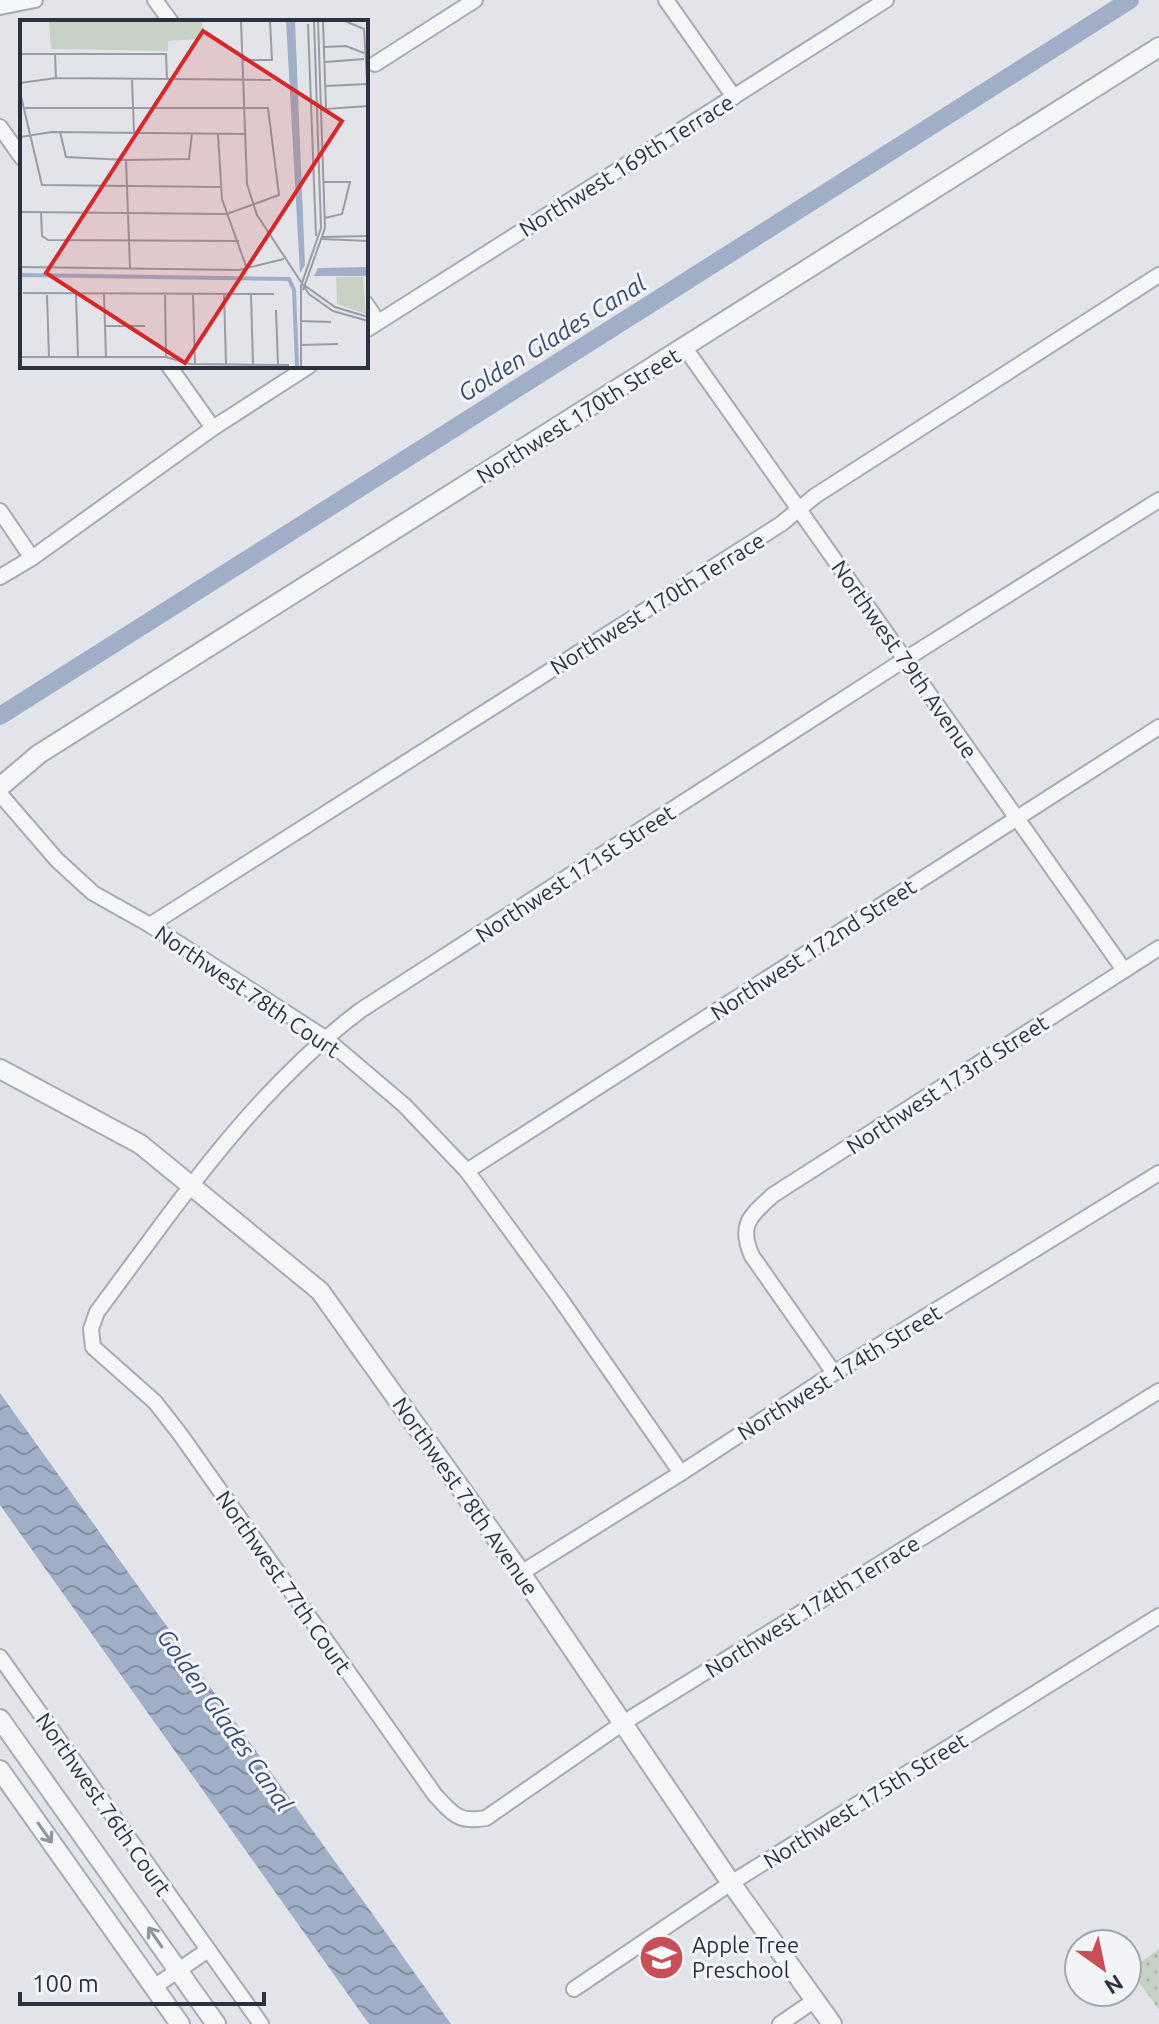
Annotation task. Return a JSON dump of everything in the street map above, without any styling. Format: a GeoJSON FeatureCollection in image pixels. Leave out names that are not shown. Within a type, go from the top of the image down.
{"type":"FeatureCollection","features":[{"type":"Feature","properties":{"kind":"street"},"geometry":{"type":"LineString","coordinates":[[0,7],[35,0]]}},
{"type":"Feature","properties":{"kind":"street"},"geometry":{"type":"LineString","coordinates":[[155,0],[170,20]]}},
{"type":"Feature","properties":{"kind":"street"},"geometry":{"type":"LineString","coordinates":[[375,64],[475,0]]}},
{"type":"Feature","properties":{"kind":"street"},"geometry":{"type":"LineString","coordinates":[[666,0],[734,97]]}},
{"type":"Feature","properties":{"kind":"street","name":"Northwest 169th Terrace"},"geometry":{"type":"LineString","coordinates":[[372,326],[886,0]]}},
{"type":"Feature","properties":{"kind":"street","name":"Northwest 170th Street"},"geometry":{"type":"LineString","coordinates":[[0,787],[39,754],[1159,47]]}},
{"type":"Feature","properties":{"kind":"street"},"geometry":{"type":"LineString","coordinates":[[0,127],[20,155]]}},
{"type":"Feature","properties":{"kind":"street","name":"Northwest 170th Terrace"},"geometry":{"type":"LineString","coordinates":[[150,925],[781,524],[815,496],[1159,275]]}},
{"type":"Feature","properties":{"kind":"street","name":"Northwest 79th Avenue"},"geometry":{"type":"LineString","coordinates":[[685,348],[801,508],[904,660],[1124,970]]}},
{"type":"Feature","properties":{"kind":"street"},"geometry":{"type":"LineString","coordinates":[[170,368],[213,428]]}},
{"type":"Feature","properties":{"kind":"street"},"geometry":{"type":"LineString","coordinates":[[0,577],[32,558],[213,428],[306,368]]}},
{"type":"Feature","properties":{"kind":"street","name":"Northwest 171st Street"},"geometry":{"type":"LineString","coordinates":[[93,1347],[91,1329],[97,1312],[192,1184],[248,1115],[325,1038],[361,1010],[904,660],[1159,500]]}},
{"type":"Feature","properties":{"kind":"street"},"geometry":{"type":"LineString","coordinates":[[0,511],[32,558]]}},
{"type":"Feature","properties":{"kind":"street","name":"Northwest 172nd Street"},"geometry":{"type":"LineString","coordinates":[[467,1171],[1159,727]]}},
{"type":"Feature","properties":{"kind":"street","name":"Northwest 78th Court"},"geometry":{"type":"LineString","coordinates":[[0,794],[57,860],[93,893],[150,925],[325,1038],[404,1105],[467,1171],[681,1473]]}},
{"type":"Feature","properties":{"kind":"street","name":"Northwest 173rd Street"},"geometry":{"type":"LineString","coordinates":[[834,1373],[752,1256],[745,1241],[744,1229],[755,1211],[773,1195],[1159,948]]}},
{"type":"Feature","properties":{"kind":"street","name":"Northwest 78th Avenue"},"geometry":{"type":"LineString","coordinates":[[0,1069],[140,1144],[320,1291],[521,1573],[731,1883],[832,2024]]}},
{"type":"Feature","properties":{"kind":"street","name":"Northwest 174th Street"},"geometry":{"type":"LineString","coordinates":[[521,1573],[834,1373],[1159,1173]]}},
{"type":"Feature","properties":{"kind":"street","name":"Northwest 77th Court"},"geometry":{"type":"LineString","coordinates":[[93,1347],[155,1402],[435,1795],[454,1815],[468,1822]]}},
{"type":"Feature","properties":{"kind":"street","name":"Northwest 174th Terrace"},"geometry":{"type":"LineString","coordinates":[[468,1822],[486,1818],[623,1723],[1159,1391]]}},
{"type":"Feature","properties":{"kind":"street","name":"Northwest 175th Street"},"geometry":{"type":"LineString","coordinates":[[574,1989],[731,1883],[1159,1616]]}},
{"type":"Feature","properties":{"kind":"street","name":"Northwest 76th Court"},"geometry":{"type":"LineString","coordinates":[[0,1657],[261,2024]]}},
{"type":"Feature","properties":{"kind":"street"},"geometry":{"type":"LineString","coordinates":[[0,1719],[216,2024]]}},
{"type":"Feature","properties":{"kind":"street"},"geometry":{"type":"LineString","coordinates":[[0,1770],[180,2024]]}},
{"type":"Feature","properties":{"kind":"street"},"geometry":{"type":"LineString","coordinates":[[154,1987],[208,1950]]}},
{"type":"Feature","properties":{"kind":"street"},"geometry":{"type":"LineString","coordinates":[[780,2024],[815,2000]]}},
{"type":"Feature","properties":{"kind":"green space"},"geometry":{"type":"Polygon","coordinates":[[[1159,1949],[1159,2010],[1143,1988],[1143,1961],[1159,1949]]]}},
{"type":"Feature","properties":{"kind":"water"},"geometry":{"type":"Polygon","coordinates":[[[0,1393],[451,2024],[369,2024],[0,1505],[0,1393]]]}},
{"type":"Feature","properties":{"kind":"waterway","name":"Golden Glades Canal"},"geometry":{"type":"LineString","coordinates":[[0,716],[1130,0]]}},
{"type":"Feature","properties":{"kind":"place","name":"Apple Tree Preschool"},"geometry":{"type":"Point","coordinates":[661,1957]}}]}
